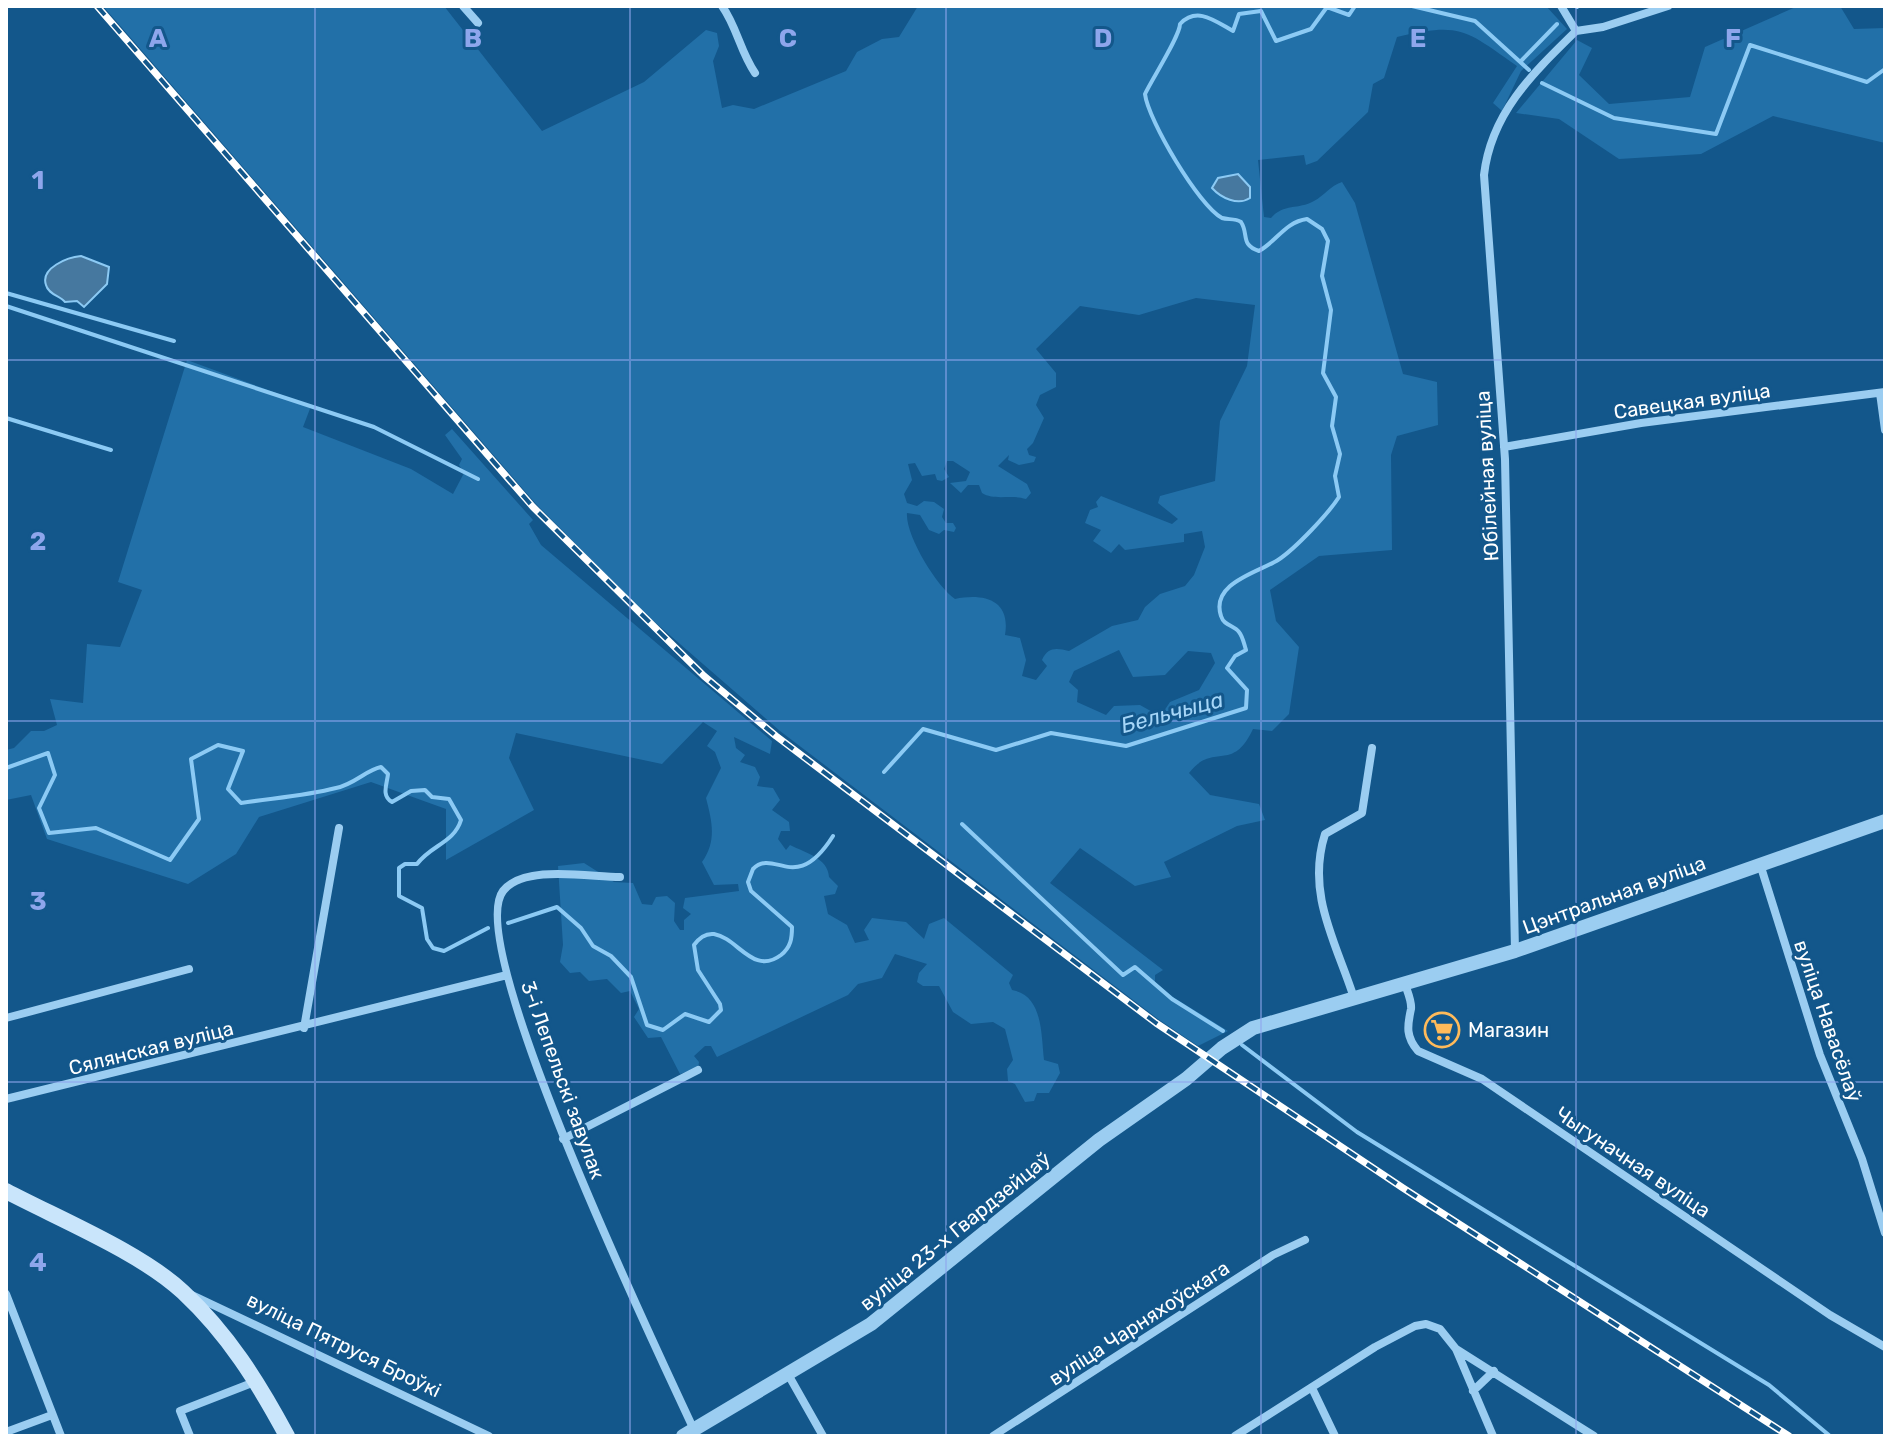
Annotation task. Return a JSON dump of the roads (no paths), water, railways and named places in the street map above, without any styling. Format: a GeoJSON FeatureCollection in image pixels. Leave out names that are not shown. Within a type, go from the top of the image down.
{"type":"FeatureCollection","features":[{"type":"Feature","properties":{"kind":"main road","name":"вуліца Пятруся Броўкі"},"geometry":{"type":"LineString","coordinates":[[6,1191],[125,1254],[181,1290],[229,1341],[257,1381],[287,1436]]}},
{"type":"Feature","properties":{"kind":"street"},"geometry":{"type":"LineString","coordinates":[[463,6],[478,23]]}},
{"type":"Feature","properties":{"kind":"street"},"geometry":{"type":"LineString","coordinates":[[722,6],[735,28],[743,55],[755,73]]}},
{"type":"Feature","properties":{"kind":"street"},"geometry":{"type":"LineString","coordinates":[[1561,6],[1576,31],[1603,27],[1668,6]]}},
{"type":"Feature","properties":{"kind":"street","name":"Юбілейная вуліца"},"geometry":{"type":"LineString","coordinates":[[1515,951],[1504,447],[1484,209],[1486,156],[1521,84],[1576,31]]}},
{"type":"Feature","properties":{"kind":"street"},"geometry":{"type":"LineString","coordinates":[[1882,393],[1885,430]]}},
{"type":"Feature","properties":{"kind":"street","name":"Савецкая вуліца"},"geometry":{"type":"LineString","coordinates":[[1504,447],[1641,423],[1882,393]]}},
{"type":"Feature","properties":{"kind":"street"},"geometry":{"type":"LineString","coordinates":[[1354,998],[1321,912],[1317,869],[1325,834],[1362,813],[1372,748]]}},
{"type":"Feature","properties":{"kind":"street","name":"Цэнтральная вуліца"},"geometry":{"type":"LineString","coordinates":[[1354,998],[1515,951],[1885,821]]}},
{"type":"Feature","properties":{"kind":"street"},"geometry":{"type":"LineString","coordinates":[[304,1028],[339,828]]}},
{"type":"Feature","properties":{"kind":"street","name":"вуліца Навасёлаў"},"geometry":{"type":"LineString","coordinates":[[1760,864],[1820,1055],[1862,1159],[1885,1233]]}},
{"type":"Feature","properties":{"kind":"street","name":"3-і Лепельскі завулак"},"geometry":{"type":"LineString","coordinates":[[620,877],[532,875],[509,884],[500,894],[496,915],[507,975],[563,1139],[688,1433]]}},
{"type":"Feature","properties":{"kind":"street"},"geometry":{"type":"LineString","coordinates":[[6,1018],[189,969]]}},
{"type":"Feature","properties":{"kind":"street","name":"Сялянская вуліца"},"geometry":{"type":"LineString","coordinates":[[6,1099],[304,1028],[507,975]]}},
{"type":"Feature","properties":{"kind":"street","name":"Чыгуначная вуліца"},"geometry":{"type":"LineString","coordinates":[[1405,984],[1411,1009],[1406,1025],[1418,1051],[1482,1079],[1830,1315],[1885,1347]]}},
{"type":"Feature","properties":{"kind":"street","name":"вуліца 23-х Гвардзейцаў"},"geometry":{"type":"LineString","coordinates":[[688,1433],[789,1376],[871,1324],[1099,1140],[1186,1079],[1237,1037],[1271,1022],[1354,998]]}},
{"type":"Feature","properties":{"kind":"street"},"geometry":{"type":"LineString","coordinates":[[563,1139],[698,1070]]}},
{"type":"Feature","properties":{"kind":"street","name":"вуліца Чарняхоўскага"},"geometry":{"type":"LineString","coordinates":[[993,1436],[1273,1255],[1305,1240]]}},
{"type":"Feature","properties":{"kind":"street","name":"вуліца Пятруся Броўкі"},"geometry":{"type":"LineString","coordinates":[[181,1290],[489,1436]]}},
{"type":"Feature","properties":{"kind":"street"},"geometry":{"type":"LineString","coordinates":[[6,1294],[61,1436]]}},
{"type":"Feature","properties":{"kind":"street"},"geometry":{"type":"LineString","coordinates":[[1235,1436],[1415,1326],[1426,1324],[1440,1329],[1456,1349],[1493,1436]]}},
{"type":"Feature","properties":{"kind":"street"},"geometry":{"type":"LineString","coordinates":[[1456,1349],[1594,1436]]}},
{"type":"Feature","properties":{"kind":"street"},"geometry":{"type":"LineString","coordinates":[[1473,1391],[1494,1371]]}},
{"type":"Feature","properties":{"kind":"street"},"geometry":{"type":"LineString","coordinates":[[789,1376],[823,1436]]}},
{"type":"Feature","properties":{"kind":"street"},"geometry":{"type":"LineString","coordinates":[[190,1436],[180,1411],[257,1381]]}},
{"type":"Feature","properties":{"kind":"street"},"geometry":{"type":"LineString","coordinates":[[1312,1388],[1335,1436]]}},
{"type":"Feature","properties":{"kind":"street"},"geometry":{"type":"LineString","coordinates":[[6,1432],[52,1415]]}},
{"type":"Feature","properties":{"kind":"waterway","name":"Бельчыца"},"geometry":{"type":"LineString","coordinates":[[884,772],[923,729],[996,750],[1051,733],[1126,746],[1246,708],[1247,690],[1227,668],[1235,656],[1246,650],[1239,632],[1224,622],[1221,616],[1223,595],[1238,580],[1285,555],[1311,531],[1339,497],[1335,476],[1340,454],[1332,426],[1336,397],[1323,373],[1331,310],[1322,276],[1328,241],[1322,229],[1307,219],[1293,224],[1259,251],[1249,246],[1241,222],[1222,218],[1188,180],[1155,123],[1145,94],[1180,24],[1193,16],[1206,17],[1233,31],[1239,14],[1261,11],[1276,41],[1311,29],[1327,7],[1349,15],[1355,6]]}},
{"type":"Feature","properties":{"kind":"waterway","name":"Бельчыца"},"geometry":{"type":"LineString","coordinates":[[1412,6],[1475,21],[1529,70]]}},
{"type":"Feature","properties":{"kind":"waterway"},"geometry":{"type":"LineString","coordinates":[[1522,60],[1557,24]]}},
{"type":"Feature","properties":{"kind":"waterway","name":"Бельчыца"},"geometry":{"type":"LineString","coordinates":[[1542,83],[1614,118],[1716,134],[1750,45],[1867,82],[1885,69]]}},
{"type":"Feature","properties":{"kind":"waterway"},"geometry":{"type":"LineString","coordinates":[[6,293],[174,341]]}},
{"type":"Feature","properties":{"kind":"waterway"},"geometry":{"type":"LineString","coordinates":[[6,306],[374,427],[478,479]]}},
{"type":"Feature","properties":{"kind":"waterway"},"geometry":{"type":"LineString","coordinates":[[6,418],[111,450]]}},
{"type":"Feature","properties":{"kind":"waterway","name":"Бельчыца"},"geometry":{"type":"LineString","coordinates":[[6,768],[48,753],[55,775],[39,808],[49,833],[96,828],[170,860],[199,819],[191,759],[218,745],[243,751],[228,789],[241,803],[336,788],[381,767],[388,774],[386,793],[392,802],[411,791],[425,790],[432,797],[449,799],[461,820],[453,834],[417,864],[405,864],[399,868],[399,896],[422,908],[427,939],[433,948],[444,951],[488,928]]}},
{"type":"Feature","properties":{"kind":"waterway"},"geometry":{"type":"LineString","coordinates":[[962,824],[1123,975],[1135,967],[1172,999],[1223,1031]]}},
{"type":"Feature","properties":{"kind":"waterway","name":"Бельчыца"},"geometry":{"type":"LineString","coordinates":[[508,923],[557,907],[581,928],[593,946],[611,956],[631,977],[647,1025],[663,1030],[685,1014],[709,1022],[721,1010],[720,1004],[698,970],[694,945],[702,936],[714,934],[754,959],[771,960],[781,955],[790,942],[792,927],[751,891],[748,882],[753,869],[769,863],[787,867],[808,863],[820,854],[833,836]]}},
{"type":"Feature","properties":{"kind":"waterway"},"geometry":{"type":"LineString","coordinates":[[1242,1045],[1357,1132],[1769,1385],[1830,1436]]}},
{"type":"Feature","properties":{"kind":"railway"},"geometry":{"type":"LineString","coordinates":[[97,6],[533,507],[704,676],[776,736],[1156,1023],[1403,1188],[1789,1436]]}},
{"type":"Feature","properties":{"kind":"place","name":"Магазин"},"geometry":{"type":"Point","coordinates":[1442,1030]}}]}
